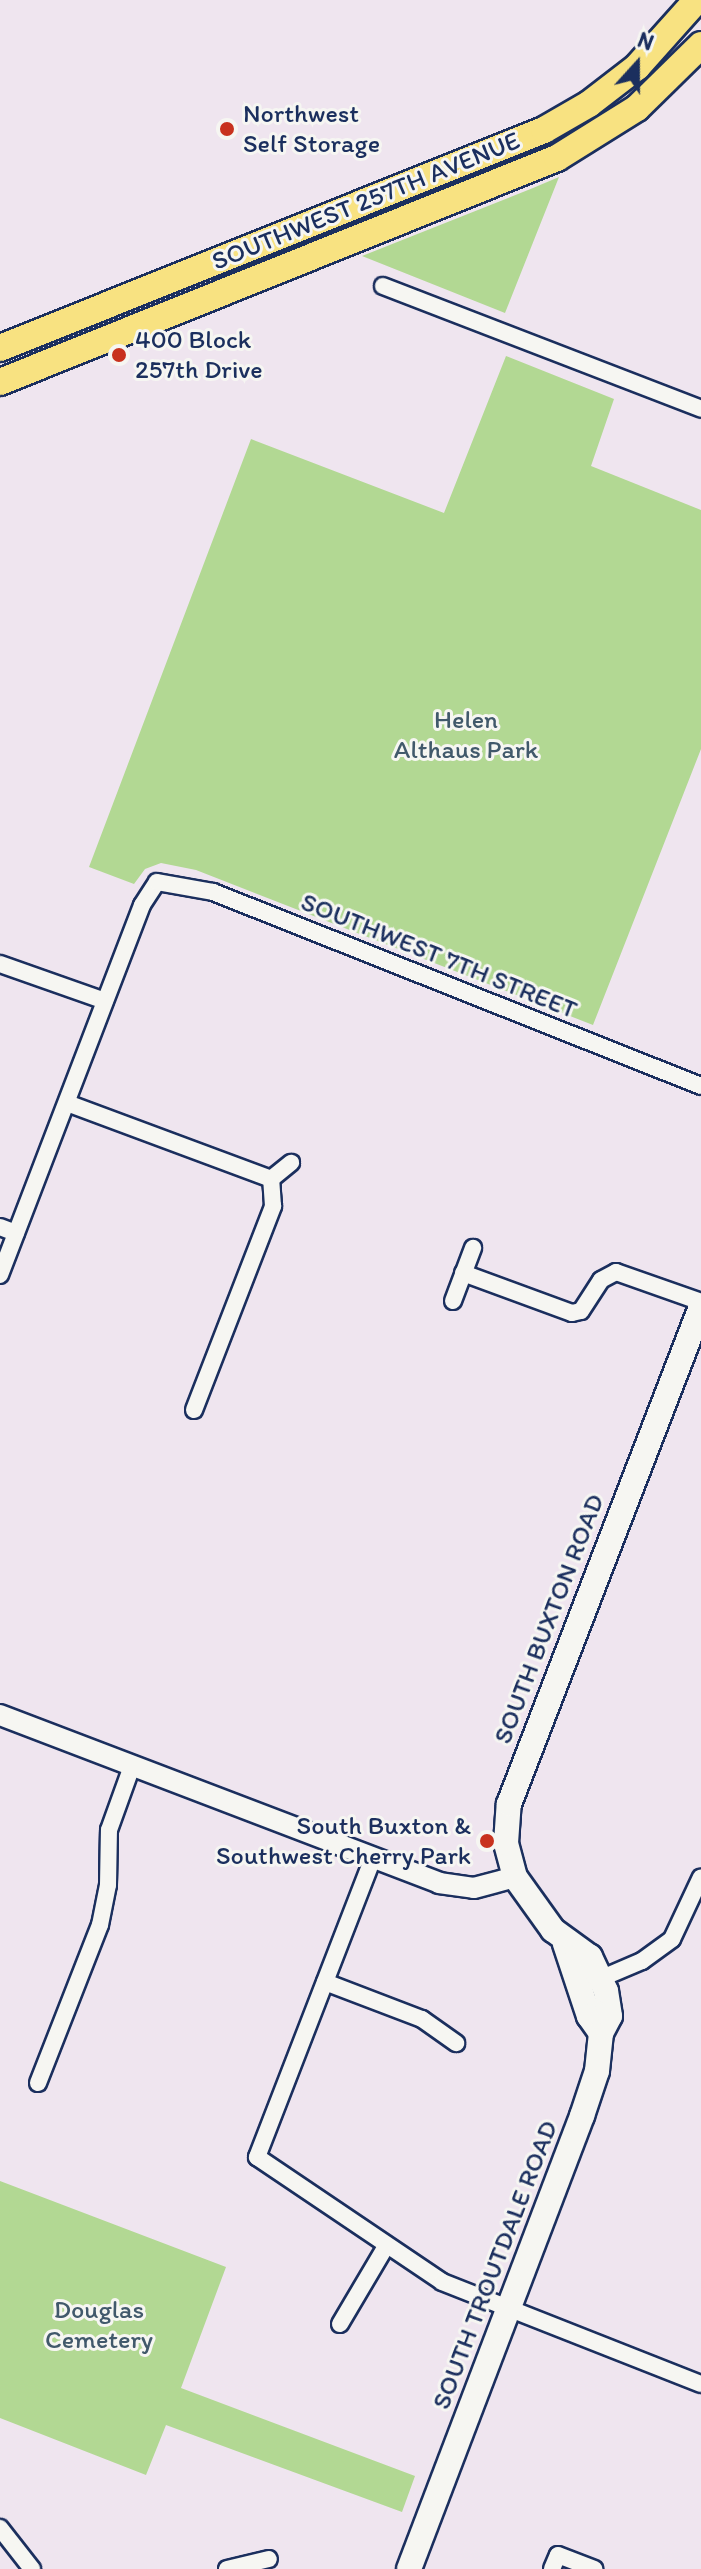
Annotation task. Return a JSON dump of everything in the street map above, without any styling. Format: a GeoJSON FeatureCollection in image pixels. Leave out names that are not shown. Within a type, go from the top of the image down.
{"type":"FeatureCollection","features":[{"type":"Feature","properties":{"kind":"main road","name":"SOUTHWEST 257TH AVENUE"},"geometry":{"type":"LineString","coordinates":[[0,348],[555,124],[637,67],[697,0]]}},
{"type":"Feature","properties":{"kind":"main road","name":"SOUTHWEST 257TH AVENUE"},"geometry":{"type":"LineString","coordinates":[[0,382],[557,158],[637,108],[701,45]]}},
{"type":"Feature","properties":{"kind":"main road","name":"SOUTH BUXTON ROAD"},"geometry":{"type":"LineString","coordinates":[[601,2033],[589,2016],[565,1944],[515,1877],[506,1825],[516,1782],[701,1304]]}},
{"type":"Feature","properties":{"kind":"main road","name":"SOUTH BUXTON ROAD"},"geometry":{"type":"LineString","coordinates":[[565,1944],[582,1948],[602,1978]]}},
{"type":"Feature","properties":{"kind":"main road","name":"SOUTH TROUTDALE ROAD"},"geometry":{"type":"LineString","coordinates":[[409,2569],[593,2085],[601,2033],[610,2016],[602,1978]]}},
{"type":"Feature","properties":{"kind":"street"},"geometry":{"type":"LineString","coordinates":[[383,286],[701,409]]}},
{"type":"Feature","properties":{"kind":"street","name":"SOUTHWEST 7TH STREET"},"geometry":{"type":"LineString","coordinates":[[105,1001],[146,897],[157,882],[213,892],[701,1086]]}},
{"type":"Feature","properties":{"kind":"street"},"geometry":{"type":"LineString","coordinates":[[0,964],[105,1001],[0,1275]]}},
{"type":"Feature","properties":{"kind":"street"},"geometry":{"type":"LineString","coordinates":[[67,1103],[271,1179]]}},
{"type":"Feature","properties":{"kind":"street"},"geometry":{"type":"LineString","coordinates":[[271,1179],[291,1163]]}},
{"type":"Feature","properties":{"kind":"street"},"geometry":{"type":"LineString","coordinates":[[194,1410],[273,1206],[271,1179]]}},
{"type":"Feature","properties":{"kind":"street"},"geometry":{"type":"LineString","coordinates":[[0,1227],[16,1233]]}},
{"type":"Feature","properties":{"kind":"street"},"geometry":{"type":"LineString","coordinates":[[453,1301],[473,1248]]}},
{"type":"Feature","properties":{"kind":"street"},"geometry":{"type":"LineString","coordinates":[[463,1273],[572,1313],[581,1311],[601,1280],[616,1272],[701,1304]]}},
{"type":"Feature","properties":{"kind":"street"},"geometry":{"type":"LineString","coordinates":[[0,1715],[373,1858],[457,1887],[488,1887],[515,1877]]}},
{"type":"Feature","properties":{"kind":"street"},"geometry":{"type":"LineString","coordinates":[[38,2083],[100,1925],[108,1885],[109,1830],[132,1766]]}},
{"type":"Feature","properties":{"kind":"street"},"geometry":{"type":"LineString","coordinates":[[373,1858],[257,2157],[385,2248],[508,2311],[701,2384]]}},
{"type":"Feature","properties":{"kind":"street"},"geometry":{"type":"LineString","coordinates":[[602,1978],[642,1961],[672,1939],[701,1877]]}},
{"type":"Feature","properties":{"kind":"street"},"geometry":{"type":"LineString","coordinates":[[325,1982],[422,2019],[456,2043]]}},
{"type":"Feature","properties":{"kind":"street"},"geometry":{"type":"LineString","coordinates":[[340,2324],[385,2248]]}},
{"type":"Feature","properties":{"kind":"street"},"geometry":{"type":"LineString","coordinates":[[0,2528],[32,2569]]}},
{"type":"Feature","properties":{"kind":"street"},"geometry":{"type":"LineString","coordinates":[[227,2569],[269,2559]]}},
{"type":"Feature","properties":{"kind":"street"},"geometry":{"type":"LineString","coordinates":[[555,2562],[594,2569]]}},
{"type":"Feature","properties":{"kind":"green space"},"geometry":{"type":"Polygon","coordinates":[[[559,177],[505,313],[362,256],[533,188],[559,177]]]}},
{"type":"Feature","properties":{"kind":"green space","name":"Helen Althaus Park"},"geometry":{"type":"Polygon","coordinates":[[[506,356],[614,399],[591,466],[701,510],[701,749],[593,1025],[196,870],[161,863],[145,869],[134,884],[89,867],[251,439],[444,513],[506,356]]]}},
{"type":"Feature","properties":{"kind":"green space","name":"Douglas Cemetery"},"geometry":{"type":"Polygon","coordinates":[[[0,2181],[226,2267],[181,2388],[415,2476],[402,2512],[166,2425],[146,2475],[0,2418],[0,2181]]]}},
{"type":"Feature","properties":{"kind":"place","name":"Northwest Self Storage"},"geometry":{"type":"Point","coordinates":[227,129]}},
{"type":"Feature","properties":{"kind":"place","name":"400 Block 257th Drive"},"geometry":{"type":"Point","coordinates":[119,355]}},
{"type":"Feature","properties":{"kind":"place","name":"South Buxton & Southwest Cherry Park"},"geometry":{"type":"Point","coordinates":[487,1841]}}]}
